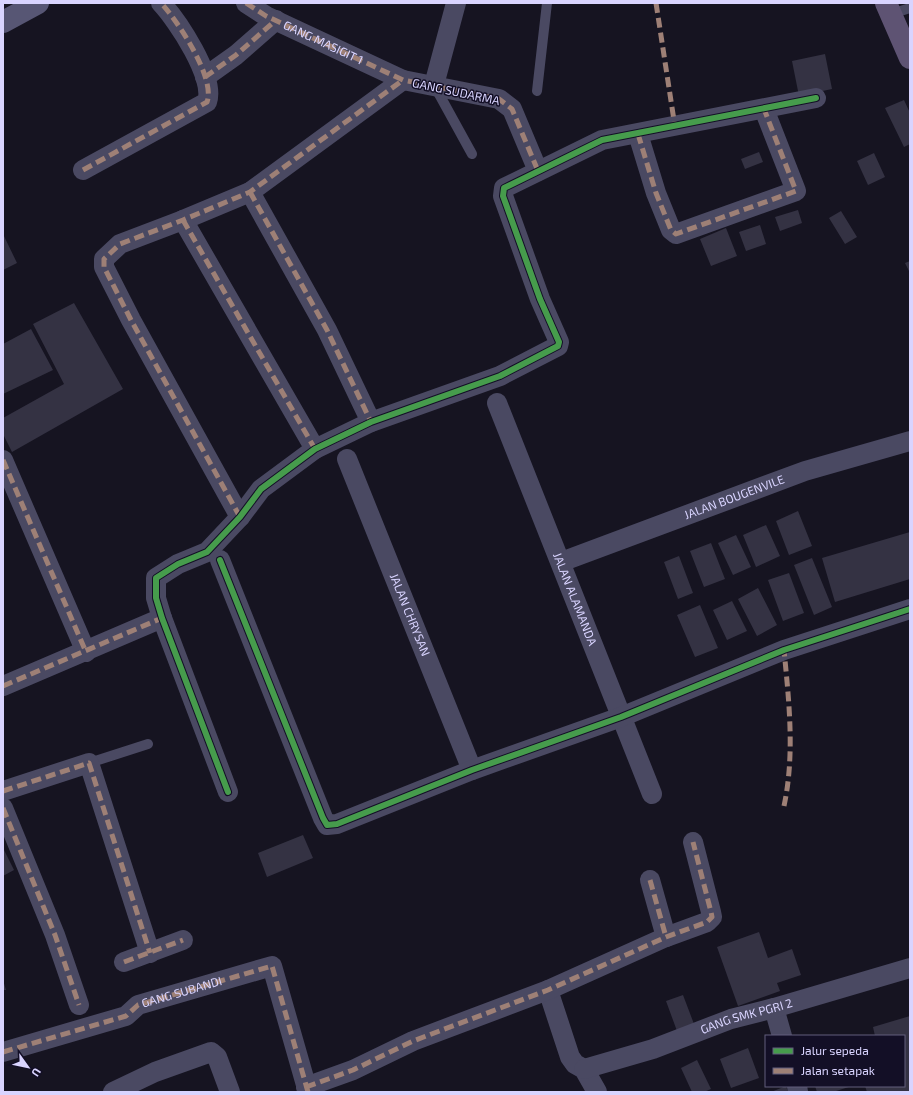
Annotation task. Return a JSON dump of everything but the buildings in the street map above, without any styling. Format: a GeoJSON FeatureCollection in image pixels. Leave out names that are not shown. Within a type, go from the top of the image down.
{"type":"FeatureCollection","features":[{"type":"Feature","properties":{"kind":"main road"},"geometry":{"type":"LineString","coordinates":[[3,22],[38,3]]}},
{"type":"Feature","properties":{"kind":"main road"},"geometry":{"type":"LineString","coordinates":[[895,8],[910,58]]}},
{"type":"Feature","properties":{"kind":"street"},"geometry":{"type":"LineString","coordinates":[[83,170],[207,102],[209,95],[205,78],[185,33],[161,3]]}},
{"type":"Feature","properties":{"kind":"street","name":"GANG MASIGIT 1"},"geometry":{"type":"LineString","coordinates":[[246,3],[276,20],[403,80]]}},
{"type":"Feature","properties":{"kind":"street"},"geometry":{"type":"LineString","coordinates":[[434,86],[456,3]]}},
{"type":"Feature","properties":{"kind":"street"},"geometry":{"type":"LineString","coordinates":[[205,78],[236,55],[276,20]]}},
{"type":"Feature","properties":{"kind":"street"},"geometry":{"type":"LineString","coordinates":[[240,517],[131,320],[104,267],[104,259],[120,244],[250,192],[403,80]]}},
{"type":"Feature","properties":{"kind":"street","name":"GANG SUDARMA"},"geometry":{"type":"LineString","coordinates":[[403,80],[499,99],[510,106],[538,171]]}},
{"type":"Feature","properties":{"kind":"street"},"geometry":{"type":"LineString","coordinates":[[228,792],[162,618],[156,598],[156,578],[178,564],[207,552],[240,517],[261,489],[315,449],[371,422],[500,376],[558,346],[559,342],[540,300],[502,191],[504,188],[602,140],[816,98]]}},
{"type":"Feature","properties":{"kind":"street"},"geometry":{"type":"LineString","coordinates":[[638,134],[656,192],[671,230],[676,234],[796,191],[764,109]]}},
{"type":"Feature","properties":{"kind":"street"},"geometry":{"type":"LineString","coordinates":[[250,192],[327,330],[371,422]]}},
{"type":"Feature","properties":{"kind":"street"},"geometry":{"type":"LineString","coordinates":[[183,220],[315,449]]}},
{"type":"Feature","properties":{"kind":"street","name":"JALAN ALAMANDA"},"geometry":{"type":"LineString","coordinates":[[497,404],[652,794]]}},
{"type":"Feature","properties":{"kind":"street","name":"JALAN BOUGENVILE"},"geometry":{"type":"LineString","coordinates":[[561,562],[806,471],[910,441]]}},
{"type":"Feature","properties":{"kind":"street","name":"JALAN CHRYSAN"},"geometry":{"type":"LineString","coordinates":[[347,459],[472,770]]}},
{"type":"Feature","properties":{"kind":"street"},"geometry":{"type":"LineString","coordinates":[[3,460],[86,652]]}},
{"type":"Feature","properties":{"kind":"street"},"geometry":{"type":"LineString","coordinates":[[220,560],[327,825],[337,824],[472,770],[621,717],[784,650],[910,609]]}},
{"type":"Feature","properties":{"kind":"street"},"geometry":{"type":"LineString","coordinates":[[3,686],[86,652],[162,618]]}},
{"type":"Feature","properties":{"kind":"street"},"geometry":{"type":"LineString","coordinates":[[3,791],[89,763],[150,953]]}},
{"type":"Feature","properties":{"kind":"street"},"geometry":{"type":"LineString","coordinates":[[3,808],[55,935],[79,1005]]}},
{"type":"Feature","properties":{"kind":"street"},"geometry":{"type":"LineString","coordinates":[[307,1089],[353,1070],[413,1041],[548,990],[666,937],[707,922],[712,917],[693,842]]}},
{"type":"Feature","properties":{"kind":"street"},"geometry":{"type":"LineString","coordinates":[[650,880],[666,937]]}},
{"type":"Feature","properties":{"kind":"street"},"geometry":{"type":"LineString","coordinates":[[124,962],[183,940]]}},
{"type":"Feature","properties":{"kind":"street","name":"GANG SUBANDI"},"geometry":{"type":"LineString","coordinates":[[3,1052],[126,1016],[138,1005],[272,966],[307,1089]]}},
{"type":"Feature","properties":{"kind":"street","name":"GANG SMK PGRI 2"},"geometry":{"type":"LineString","coordinates":[[584,1069],[653,1049],[731,1019],[774,1008],[910,968]]}},
{"type":"Feature","properties":{"kind":"street"},"geometry":{"type":"LineString","coordinates":[[548,990],[570,1057],[575,1064],[584,1069],[597,1092]]}},
{"type":"Feature","properties":{"kind":"street"},"geometry":{"type":"LineString","coordinates":[[774,1008],[782,1035]]}},
{"type":"Feature","properties":{"kind":"street"},"geometry":{"type":"LineString","coordinates":[[113,1092],[155,1072],[211,1052],[217,1057],[230,1092]]}},
{"type":"Feature","properties":{"kind":"lane"},"geometry":{"type":"LineString","coordinates":[[537,91],[547,3]]}},
{"type":"Feature","properties":{"kind":"lane"},"geometry":{"type":"LineString","coordinates":[[434,86],[472,154]]}},
{"type":"Feature","properties":{"kind":"lane"},"geometry":{"type":"LineString","coordinates":[[89,763],[148,744]]}},
{"type":"Feature","properties":{"kind":"marked path"},"geometry":{"type":"LineString","coordinates":[[83,170],[207,102],[208,92],[206,79],[201,65],[185,35],[161,3]]}},
{"type":"Feature","properties":{"kind":"marked path"},"geometry":{"type":"LineString","coordinates":[[246,3],[266,16],[403,80],[499,99],[512,109],[538,171]]}},
{"type":"Feature","properties":{"kind":"marked path"},"geometry":{"type":"LineString","coordinates":[[656,3],[675,127]]}},
{"type":"Feature","properties":{"kind":"marked path"},"geometry":{"type":"LineString","coordinates":[[205,77],[236,55],[276,20]]}},
{"type":"Feature","properties":{"kind":"marked path"},"geometry":{"type":"LineString","coordinates":[[240,517],[131,320],[104,267],[104,259],[120,244],[250,192],[403,80]]}},
{"type":"Feature","properties":{"kind":"marked path"},"geometry":{"type":"LineString","coordinates":[[638,134],[656,193],[671,230],[676,234],[796,191],[764,109]]}},
{"type":"Feature","properties":{"kind":"marked path"},"geometry":{"type":"LineString","coordinates":[[250,192],[327,330],[371,422]]}},
{"type":"Feature","properties":{"kind":"marked path"},"geometry":{"type":"LineString","coordinates":[[183,220],[315,449]]}},
{"type":"Feature","properties":{"kind":"marked path"},"geometry":{"type":"LineString","coordinates":[[3,460],[86,652]]}},
{"type":"Feature","properties":{"kind":"marked path"},"geometry":{"type":"LineString","coordinates":[[3,686],[162,618]]}},
{"type":"Feature","properties":{"kind":"marked path"},"geometry":{"type":"LineString","coordinates":[[784,650],[789,708],[790,748],[784,806]]}},
{"type":"Feature","properties":{"kind":"marked path"},"geometry":{"type":"LineString","coordinates":[[3,791],[89,763],[150,953]]}},
{"type":"Feature","properties":{"kind":"marked path"},"geometry":{"type":"LineString","coordinates":[[3,808],[55,935],[79,1005]]}},
{"type":"Feature","properties":{"kind":"marked path"},"geometry":{"type":"LineString","coordinates":[[306,1087],[353,1070],[413,1041],[548,990],[666,937],[707,922],[712,917],[693,842]]}},
{"type":"Feature","properties":{"kind":"marked path"},"geometry":{"type":"LineString","coordinates":[[650,880],[666,937]]}},
{"type":"Feature","properties":{"kind":"marked path"},"geometry":{"type":"LineString","coordinates":[[124,962],[183,940]]}},
{"type":"Feature","properties":{"kind":"marked path"},"geometry":{"type":"LineString","coordinates":[[3,1052],[126,1016],[138,1005],[272,966],[308,1092]]}},
{"type":"Feature","properties":{"kind":"cycle path"},"geometry":{"type":"LineString","coordinates":[[228,792],[162,618],[156,598],[156,578],[178,564],[207,552],[240,517],[261,489],[315,449],[371,422],[500,376],[558,346],[559,342],[540,299],[503,196],[504,188],[602,140],[816,98]]}},
{"type":"Feature","properties":{"kind":"cycle path"},"geometry":{"type":"LineString","coordinates":[[220,560],[327,825],[337,824],[472,770],[621,717],[784,650],[910,609]]}}]}
